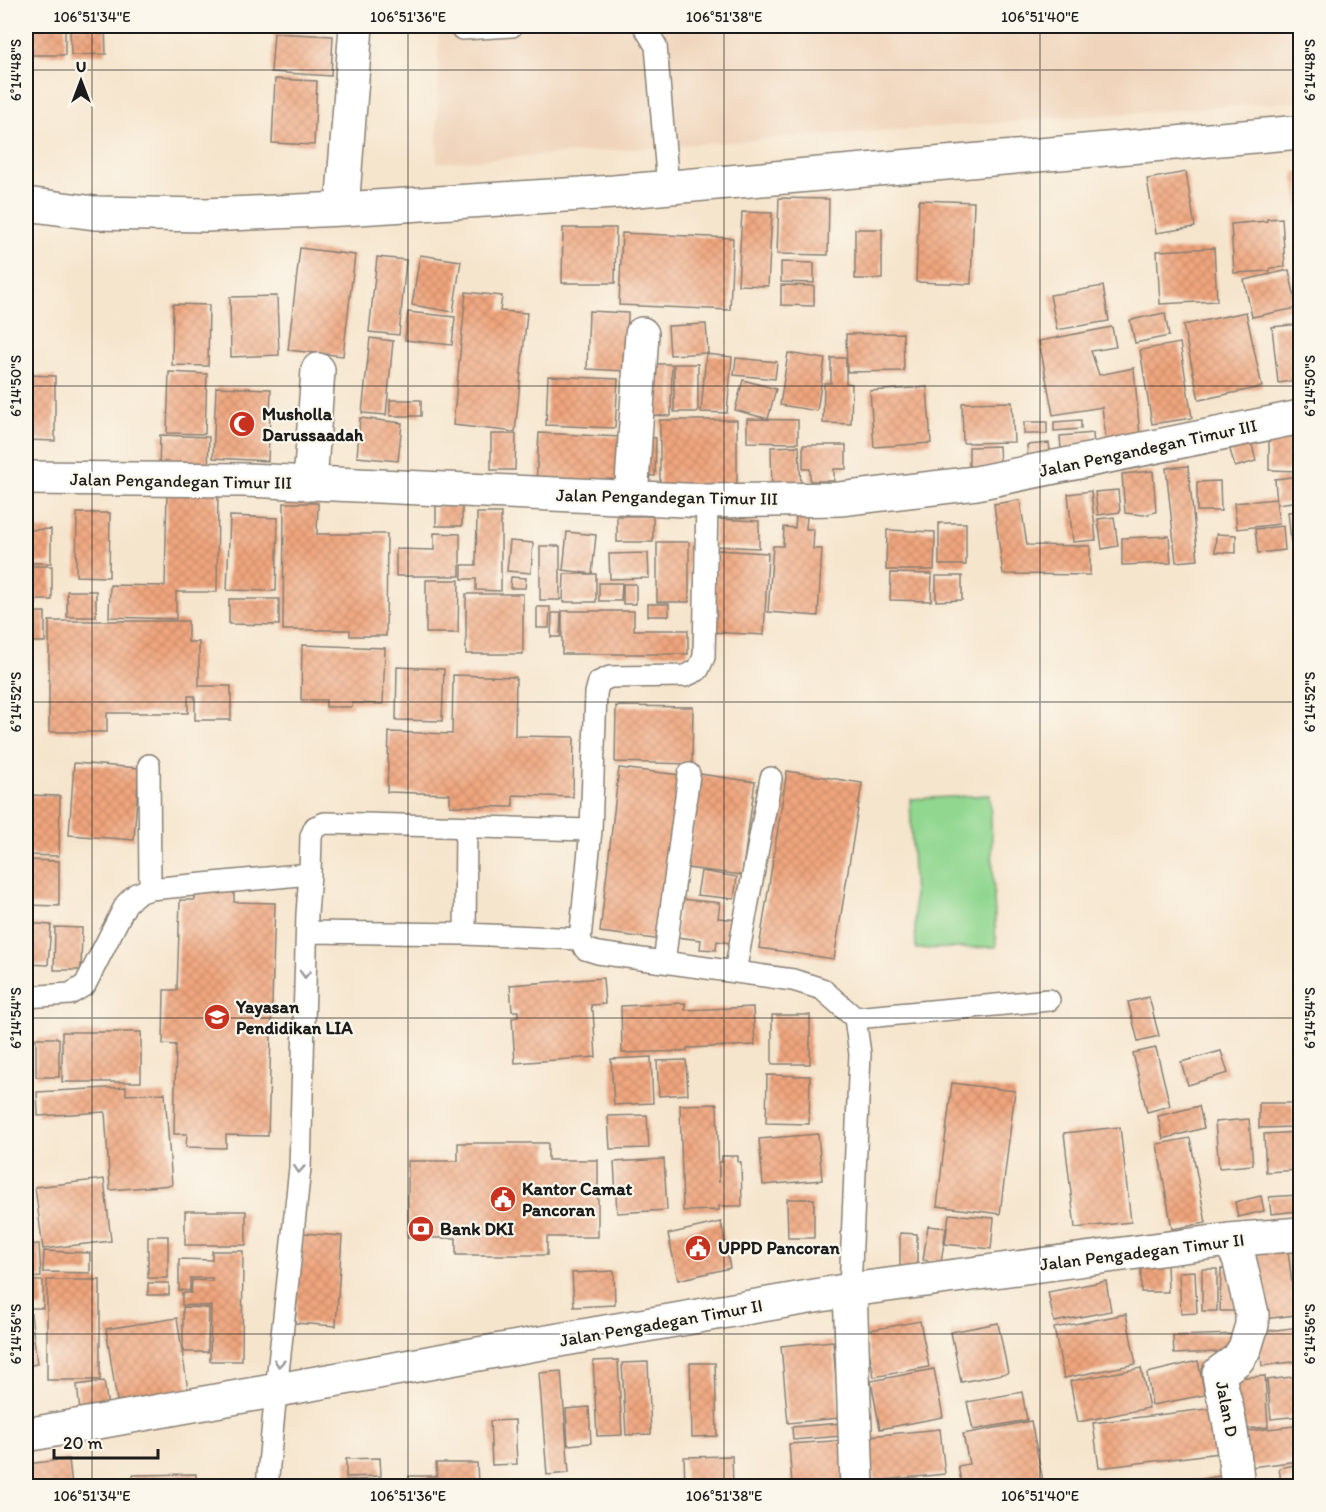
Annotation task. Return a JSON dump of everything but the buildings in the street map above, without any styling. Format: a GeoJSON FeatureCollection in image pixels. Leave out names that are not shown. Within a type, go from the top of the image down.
{"type":"FeatureCollection","features":[{"type":"Feature","properties":{"kind":"street"},"geometry":{"type":"LineString","coordinates":[[342,209],[356,26]]}},
{"type":"Feature","properties":{"kind":"street"},"geometry":{"type":"LineString","coordinates":[[26,204],[95,213],[194,215],[342,209],[614,192],[1289,133]]}},
{"type":"Feature","properties":{"kind":"street"},"geometry":{"type":"LineString","coordinates":[[631,498],[642,334]]}},
{"type":"Feature","properties":{"kind":"street"},"geometry":{"type":"LineString","coordinates":[[310,484],[318,370]]}},
{"type":"Feature","properties":{"kind":"street","name":"Jalan Pengandegan Timur III"},"geometry":{"type":"LineString","coordinates":[[26,478],[245,480],[707,501],[840,499],[976,483],[1300,417]]}},
{"type":"Feature","properties":{"kind":"street","name":"Jalan Pengadegan Timur II"},"geometry":{"type":"LineString","coordinates":[[26,1435],[850,1290],[1228,1240],[1300,1234]]}},
{"type":"Feature","properties":{"kind":"street","name":"Jalan D"},"geometry":{"type":"LineString","coordinates":[[1228,1240],[1239,1258],[1252,1314],[1252,1325],[1245,1348],[1238,1359],[1219,1373],[1233,1439],[1238,1486]]}},
{"type":"Feature","properties":{"kind":"street"},"geometry":{"type":"LineString","coordinates":[[850,1290],[857,1486]]}},
{"type":"Feature","properties":{"kind":"lane"},"geometry":{"type":"LineString","coordinates":[[462,29],[512,26]]}},
{"type":"Feature","properties":{"kind":"lane"},"geometry":{"type":"LineString","coordinates":[[644,26],[656,46],[668,187]]}},
{"type":"Feature","properties":{"kind":"lane"},"geometry":{"type":"LineString","coordinates":[[707,501],[704,657],[698,670],[685,676],[610,676],[599,682],[596,693],[591,830],[580,939],[585,949],[598,953],[793,980],[822,989],[855,1018],[860,1054],[850,1290]]}},
{"type":"Feature","properties":{"kind":"lane"},"geometry":{"type":"LineString","coordinates":[[149,765],[150,889]]}},
{"type":"Feature","properties":{"kind":"lane"},"geometry":{"type":"LineString","coordinates":[[664,962],[689,774]]}},
{"type":"Feature","properties":{"kind":"lane"},"geometry":{"type":"LineString","coordinates":[[735,972],[771,778]]}},
{"type":"Feature","properties":{"kind":"lane"},"geometry":{"type":"LineString","coordinates":[[267,1486],[300,1168],[310,836],[315,827],[325,823],[591,830]]}},
{"type":"Feature","properties":{"kind":"lane"},"geometry":{"type":"LineString","coordinates":[[465,934],[466,827]]}},
{"type":"Feature","properties":{"kind":"lane"},"geometry":{"type":"LineString","coordinates":[[26,997],[70,994],[85,985],[126,904],[136,894],[150,889],[310,874]]}},
{"type":"Feature","properties":{"kind":"lane"},"geometry":{"type":"LineString","coordinates":[[307,932],[465,934],[580,939]]}},
{"type":"Feature","properties":{"kind":"lane"},"geometry":{"type":"LineString","coordinates":[[855,1018],[1049,1000]]}},
{"type":"Feature","properties":{"kind":"shaded area"},"geometry":{"type":"Polygon","coordinates":[[[439,26],[1297,26],[1300,101],[437,163],[439,26]]]}},
{"type":"Feature","properties":{"kind":"green space"},"geometry":{"type":"Polygon","coordinates":[[[990,795],[996,947],[916,949],[910,799],[990,795]]]}},
{"type":"Feature","properties":{"kind":"place","name":"Musholla Darussaadah"},"geometry":{"type":"Point","coordinates":[242,424]}},
{"type":"Feature","properties":{"kind":"place","name":"Yayasan Pendidikan LIA"},"geometry":{"type":"Point","coordinates":[217,1017]}},
{"type":"Feature","properties":{"kind":"place","name":"Kantor Camat Pancoran"},"geometry":{"type":"Point","coordinates":[503,1199]}},
{"type":"Feature","properties":{"kind":"place","name":"Bank DKI"},"geometry":{"type":"Point","coordinates":[421,1229]}},
{"type":"Feature","properties":{"kind":"place","name":"UPPD Pancoran"},"geometry":{"type":"Point","coordinates":[698,1248]}}]}
